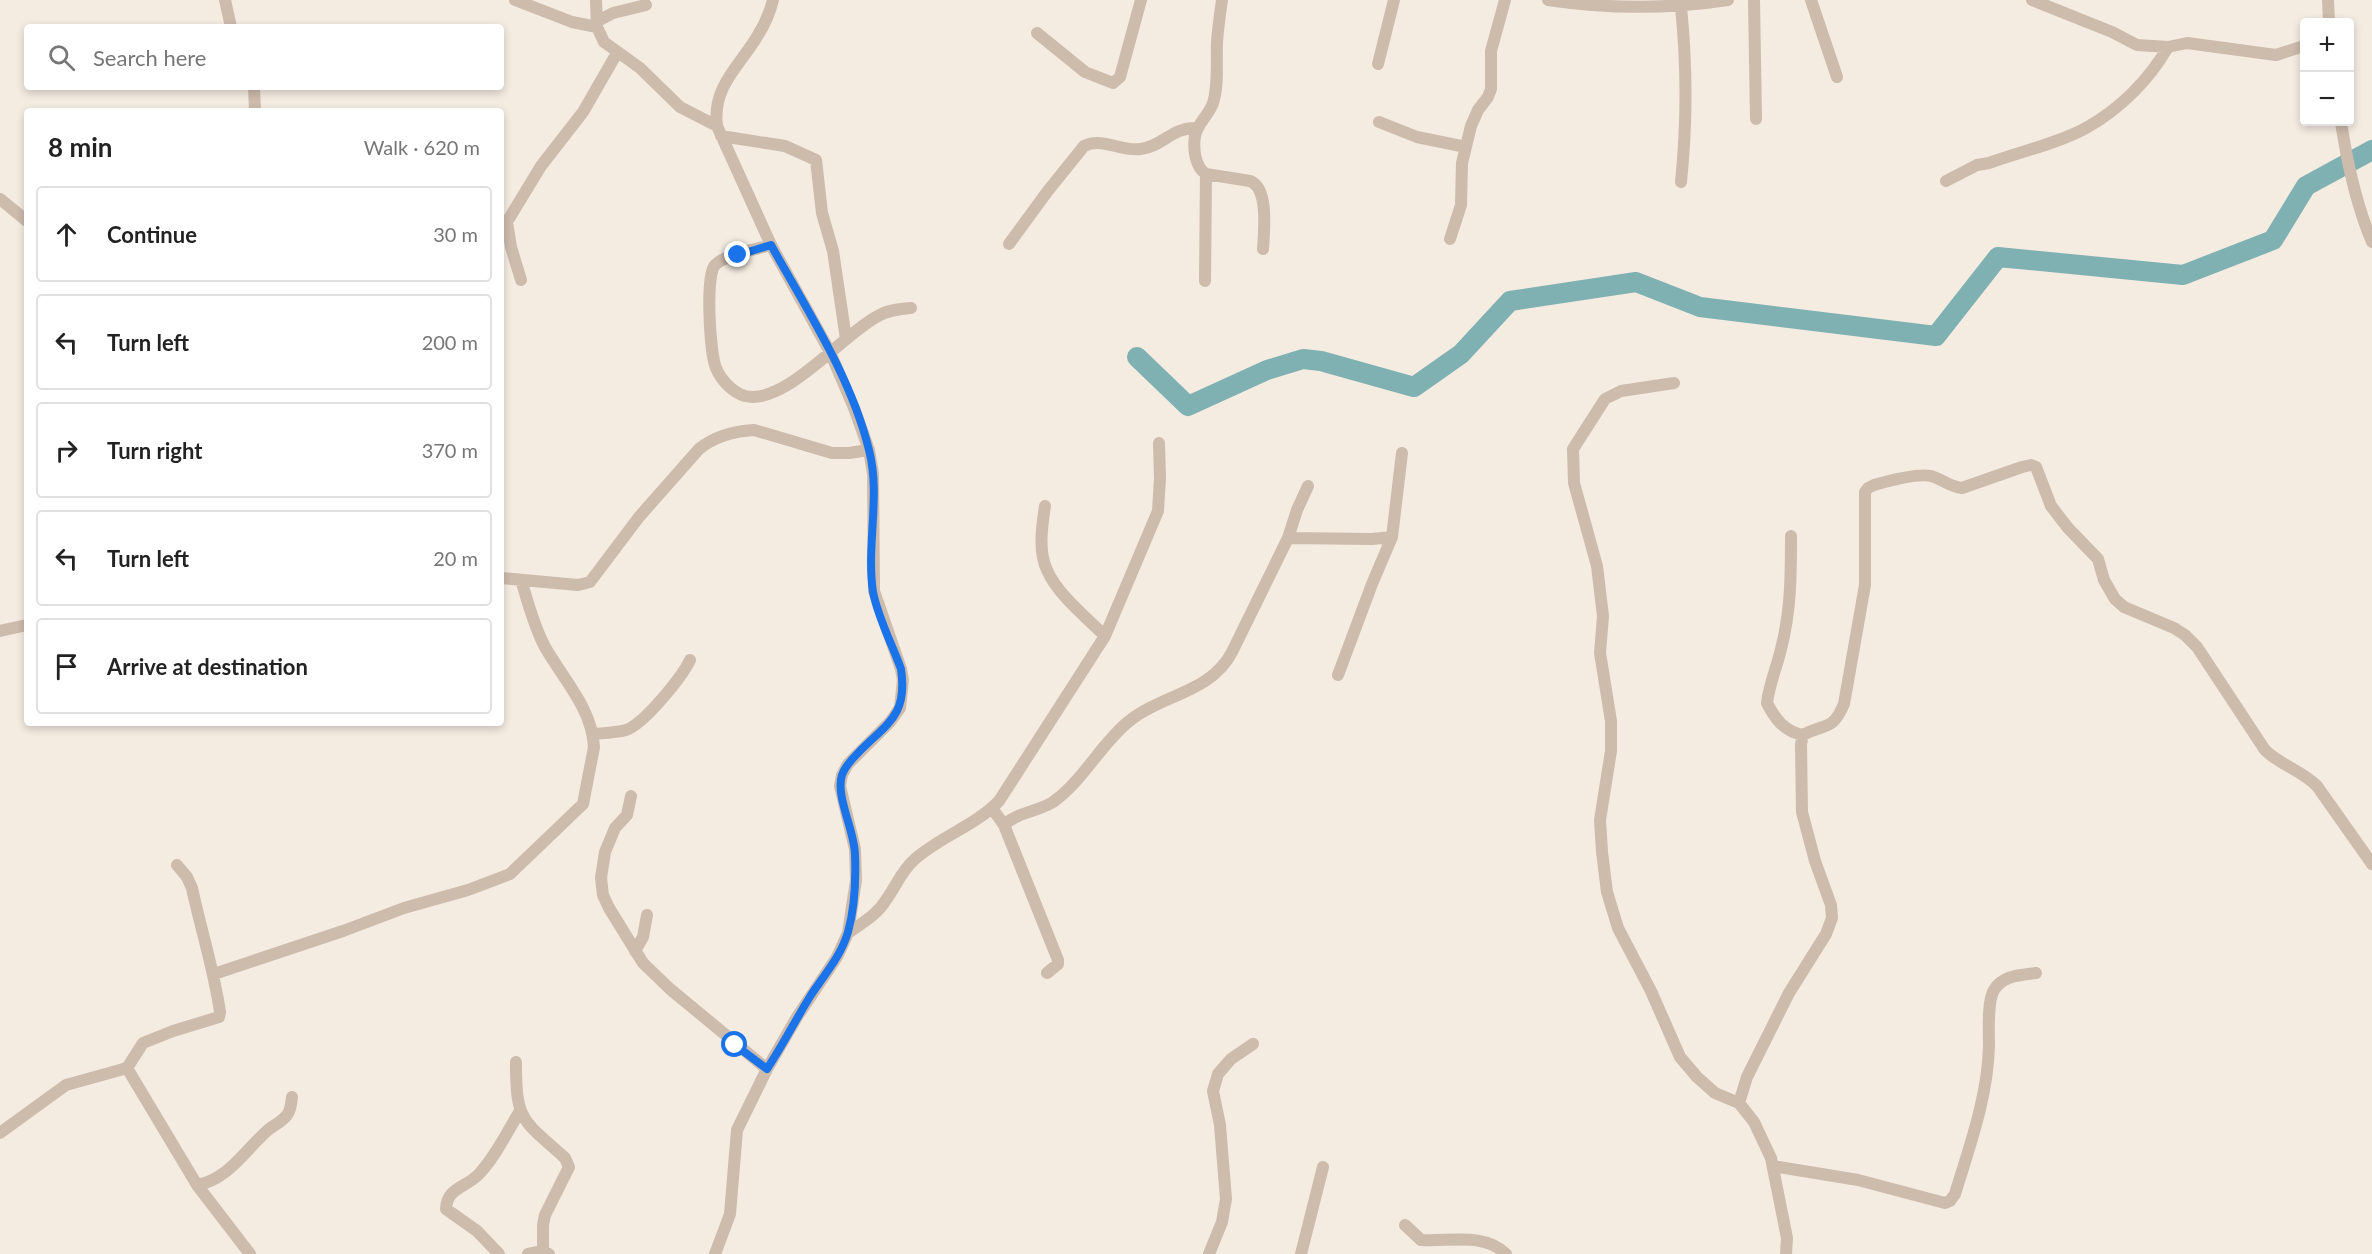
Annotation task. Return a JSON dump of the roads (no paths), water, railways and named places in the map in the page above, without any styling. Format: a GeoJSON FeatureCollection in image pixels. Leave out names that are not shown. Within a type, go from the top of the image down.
{"type":"FeatureCollection","features":[{"type":"Feature","properties":{"kind":"street"},"geometry":{"type":"LineString","coordinates":[[225,0],[230,24]]}},
{"type":"Feature","properties":{"kind":"street"},"geometry":{"type":"LineString","coordinates":[[515,0],[572,22],[596,25],[613,13],[646,5]]}},
{"type":"Feature","properties":{"kind":"street"},"geometry":{"type":"LineString","coordinates":[[596,0],[596,25],[604,42],[640,68],[680,107],[719,131],[784,146],[816,160],[822,213],[833,250],[846,339]]}},
{"type":"Feature","properties":{"kind":"street"},"geometry":{"type":"LineString","coordinates":[[715,1254],[730,1214],[736,1130],[767,1069],[785,1042],[797,1017],[837,957],[848,933],[856,880],[855,849],[840,786],[842,775],[848,764],[890,722],[900,708],[902,688],[901,669],[873,591],[873,474],[869,450],[830,352],[771,245],[719,131],[716,110],[718,97],[758,35],[774,0]]}},
{"type":"Feature","properties":{"kind":"street"},"geometry":{"type":"LineString","coordinates":[[1037,33],[1085,72],[1113,83],[1120,76],[1141,0]]}},
{"type":"Feature","properties":{"kind":"street"},"geometry":{"type":"LineString","coordinates":[[1222,0],[1214,102],[1195,136],[1197,163],[1201,171],[1206,174],[1250,181],[1260,189],[1264,223],[1263,249]]}},
{"type":"Feature","properties":{"kind":"street"},"geometry":{"type":"LineString","coordinates":[[1378,64],[1394,0]]}},
{"type":"Feature","properties":{"kind":"street"},"geometry":{"type":"LineString","coordinates":[[1450,239],[1461,205],[1462,163],[1466,147],[1478,110],[1491,89],[1491,51],[1505,0]]}},
{"type":"Feature","properties":{"kind":"street"},"geometry":{"type":"LineString","coordinates":[[1548,0],[1641,8],[1682,7],[1728,0]]}},
{"type":"Feature","properties":{"kind":"street"},"geometry":{"type":"LineString","coordinates":[[1754,0],[1756,118]]}},
{"type":"Feature","properties":{"kind":"street"},"geometry":{"type":"LineString","coordinates":[[1811,0],[1837,77]]}},
{"type":"Feature","properties":{"kind":"street"},"geometry":{"type":"LineString","coordinates":[[2032,0],[2112,32],[2137,45],[2168,47],[2187,44],[2276,55],[2300,47]]}},
{"type":"Feature","properties":{"kind":"street"},"geometry":{"type":"LineString","coordinates":[[2328,0],[2329,18]]}},
{"type":"Feature","properties":{"kind":"street"},"geometry":{"type":"LineString","coordinates":[[1681,183],[1686,134],[1682,7]]}},
{"type":"Feature","properties":{"kind":"street"},"geometry":{"type":"LineString","coordinates":[[1946,181],[1977,165],[1989,163],[2085,128],[2118,106],[2146,79],[2168,47]]}},
{"type":"Feature","properties":{"kind":"street"},"geometry":{"type":"LineString","coordinates":[[521,280],[511,247],[507,222],[541,165],[583,112],[617,53]]}},
{"type":"Feature","properties":{"kind":"street"},"geometry":{"type":"LineString","coordinates":[[254,90],[255,108]]}},
{"type":"Feature","properties":{"kind":"street"},"geometry":{"type":"LineString","coordinates":[[1379,122],[1417,137],[1466,147]]}},
{"type":"Feature","properties":{"kind":"street"},"geometry":{"type":"LineString","coordinates":[[2341,126],[2344,147],[2363,220],[2372,242]]}},
{"type":"Feature","properties":{"kind":"street"},"geometry":{"type":"LineString","coordinates":[[1009,244],[1084,146],[1103,142],[1138,150],[1155,146],[1174,132],[1186,128],[1198,128]]}},
{"type":"Feature","properties":{"kind":"street"},"geometry":{"type":"LineString","coordinates":[[1205,281],[1206,174]]}},
{"type":"Feature","properties":{"kind":"street"},"geometry":{"type":"LineString","coordinates":[[0,199],[24,219]]}},
{"type":"Feature","properties":{"kind":"street"},"geometry":{"type":"LineString","coordinates":[[771,245],[720,260],[711,271],[712,357],[727,384],[740,394],[758,396],[791,382],[878,315],[911,308]]}},
{"type":"Feature","properties":{"kind":"street"},"geometry":{"type":"LineString","coordinates":[[1674,383],[1621,391],[1605,399],[1573,449],[1574,483],[1597,566],[1603,616],[1600,653],[1611,721],[1611,751],[1600,820],[1607,892],[1617,928],[1651,991],[1680,1057],[1715,1093],[1738,1103],[1754,1122],[1773,1166],[1787,1238],[1786,1254]]}},
{"type":"Feature","properties":{"kind":"street"},"geometry":{"type":"LineString","coordinates":[[504,578],[578,585],[590,582],[639,517],[699,449],[708,442],[724,436],[754,430],[832,453],[869,450]]}},
{"type":"Feature","properties":{"kind":"street"},"geometry":{"type":"LineString","coordinates":[[848,933],[871,918],[886,902],[904,870],[916,858],[969,826],[992,808],[1105,636],[1158,511],[1159,443]]}},
{"type":"Feature","properties":{"kind":"street"},"geometry":{"type":"LineString","coordinates":[[1338,675],[1392,537],[1402,453]]}},
{"type":"Feature","properties":{"kind":"street"},"geometry":{"type":"LineString","coordinates":[[1791,536],[1789,611],[1781,649],[1768,691],[1767,703],[1784,727],[1792,733],[1803,735],[1831,725],[1839,717],[1844,704],[1865,585],[1865,492],[1868,488],[1886,482],[1924,476],[1933,476],[1956,488],[1962,488],[2031,465],[2036,467],[2051,506],[2068,528],[2098,559],[2104,580],[2115,599],[2124,607],[2174,628],[2197,647],[2265,750],[2274,759],[2307,777],[2316,786],[2372,864]]}},
{"type":"Feature","properties":{"kind":"street"},"geometry":{"type":"LineString","coordinates":[[1004,825],[1011,818],[1053,801],[1079,778],[1127,722],[1172,696],[1199,687],[1216,675],[1227,663],[1287,538],[1308,486]]}},
{"type":"Feature","properties":{"kind":"street"},"geometry":{"type":"LineString","coordinates":[[1045,506],[1042,547],[1047,571],[1074,605],[1105,636]]}},
{"type":"Feature","properties":{"kind":"street"},"geometry":{"type":"LineString","coordinates":[[1287,538],[1372,539],[1392,537]]}},
{"type":"Feature","properties":{"kind":"street"},"geometry":{"type":"LineString","coordinates":[[214,974],[510,874],[583,804],[594,747],[593,734],[579,699],[543,644],[521,580]]}},
{"type":"Feature","properties":{"kind":"street"},"geometry":{"type":"LineString","coordinates":[[0,631],[24,626]]}},
{"type":"Feature","properties":{"kind":"street"},"geometry":{"type":"LineString","coordinates":[[593,734],[628,729],[636,723],[679,679],[690,660]]}},
{"type":"Feature","properties":{"kind":"street"},"geometry":{"type":"LineString","coordinates":[[1738,1103],[1764,1041],[1789,993],[1826,934],[1832,918],[1831,905],[1815,861],[1802,812],[1800,787],[1803,735]]}},
{"type":"Feature","properties":{"kind":"street"},"geometry":{"type":"LineString","coordinates":[[632,796],[627,815],[612,833],[605,852],[601,878],[603,895],[609,908],[634,951],[670,989],[767,1069]]}},
{"type":"Feature","properties":{"kind":"street"},"geometry":{"type":"LineString","coordinates":[[992,808],[1004,825],[1058,960],[1058,964],[1047,974]]}},
{"type":"Feature","properties":{"kind":"street"},"geometry":{"type":"LineString","coordinates":[[0,1133],[66,1085],[127,1068],[143,1043],[219,1017],[214,974],[207,956],[192,888],[188,878],[177,865]]}},
{"type":"Feature","properties":{"kind":"street"},"geometry":{"type":"LineString","coordinates":[[634,951],[643,937],[647,915]]}},
{"type":"Feature","properties":{"kind":"street"},"geometry":{"type":"LineString","coordinates":[[1773,1166],[1857,1180],[1945,1203],[1950,1201],[1955,1194],[1980,1109],[1989,1067],[1989,1016],[1994,990],[2008,977],[2036,973]]}},
{"type":"Feature","properties":{"kind":"street"},"geometry":{"type":"LineString","coordinates":[[1209,1254],[1222,1222],[1226,1199],[1220,1125],[1213,1091],[1218,1074],[1224,1066],[1253,1044]]}},
{"type":"Feature","properties":{"kind":"street"},"geometry":{"type":"LineString","coordinates":[[516,1062],[516,1098],[520,1111],[528,1125],[565,1158],[569,1167],[545,1215],[543,1225],[546,1253],[528,1254]]}},
{"type":"Feature","properties":{"kind":"street"},"geometry":{"type":"LineString","coordinates":[[127,1068],[197,1185],[250,1254]]}},
{"type":"Feature","properties":{"kind":"street"},"geometry":{"type":"LineString","coordinates":[[197,1185],[204,1184],[230,1169],[267,1131],[289,1113],[292,1097]]}},
{"type":"Feature","properties":{"kind":"street"},"geometry":{"type":"LineString","coordinates":[[499,1254],[477,1231],[446,1209],[446,1202],[449,1195],[477,1176],[489,1162],[520,1111]]}},
{"type":"Feature","properties":{"kind":"street"},"geometry":{"type":"LineString","coordinates":[[1301,1254],[1323,1167]]}},
{"type":"Feature","properties":{"kind":"street"},"geometry":{"type":"LineString","coordinates":[[1405,1225],[1421,1240],[1455,1239],[1492,1243],[1506,1254]]}},
{"type":"Feature","properties":{"kind":"waterway"},"geometry":{"type":"LineString","coordinates":[[1137,357],[1188,406],[1267,370],[1303,359],[1321,361],[1414,387],[1461,354],[1510,301],[1636,282],[1700,307],[1936,336],[1998,257],[2183,275],[2273,240],[2306,186],[2372,150]]}}]}
